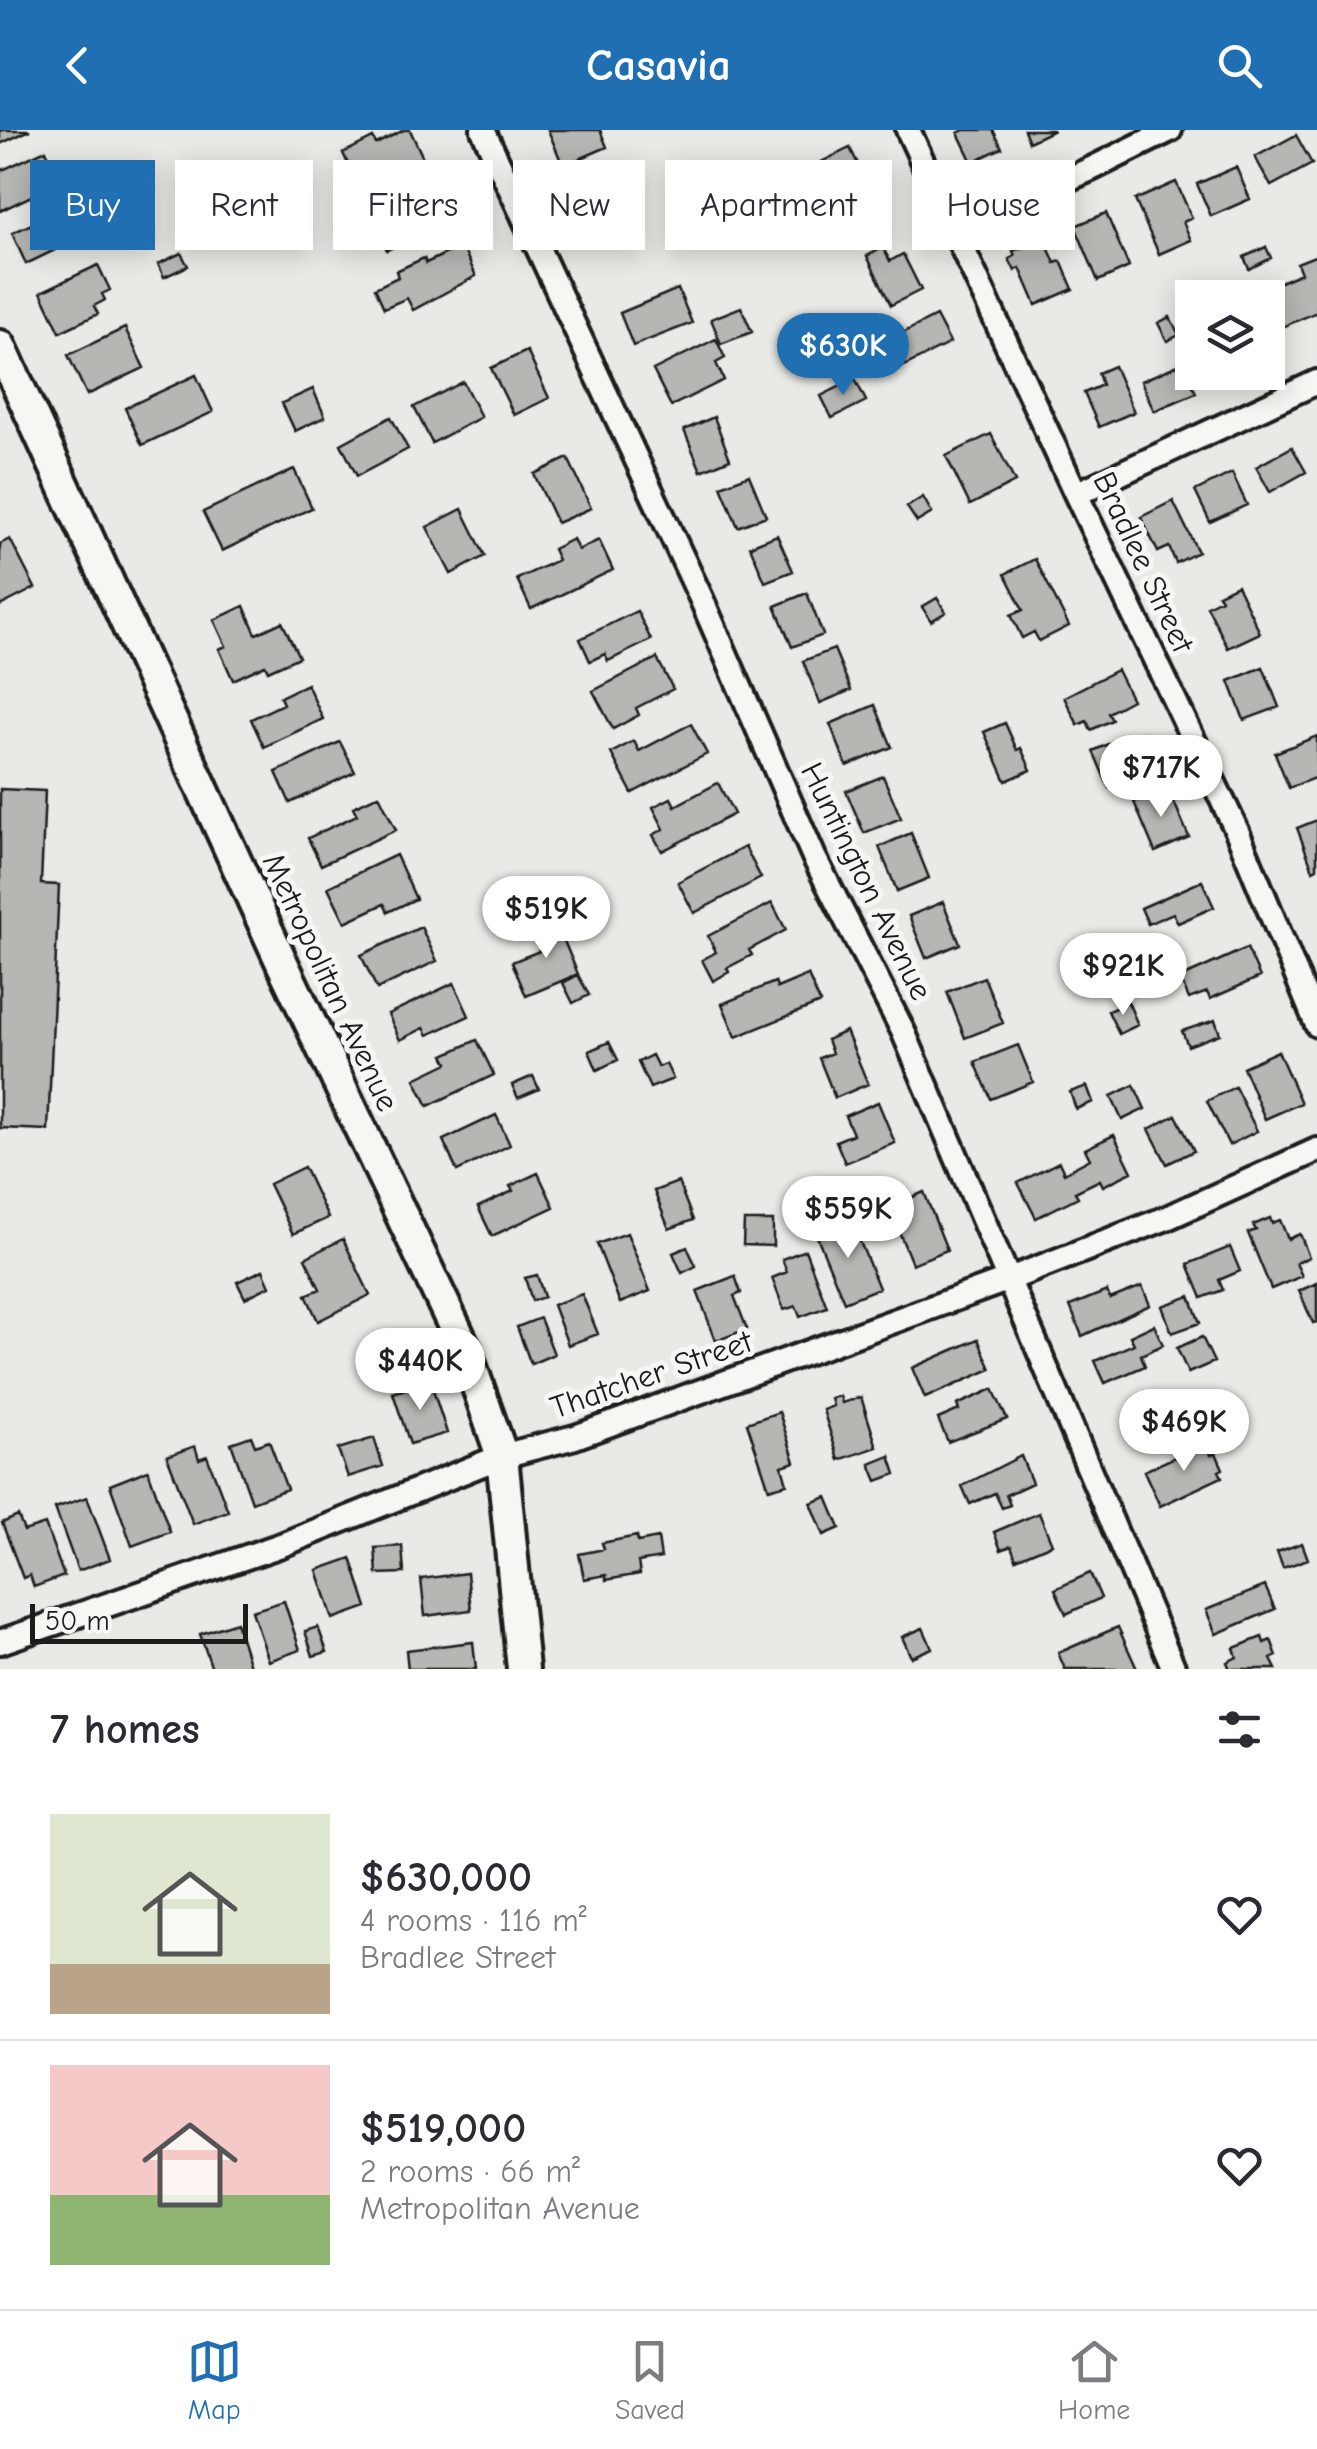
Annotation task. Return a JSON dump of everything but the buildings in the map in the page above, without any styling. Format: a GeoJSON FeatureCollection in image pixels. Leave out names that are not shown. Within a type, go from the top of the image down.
{"type":"FeatureCollection","features":[{"type":"Feature","properties":{"kind":"street","name":"Huntington Avenue"},"geometry":{"type":"LineString","coordinates":[[484,130],[701,598],[814,857],[903,1031],[1174,1669]]}},
{"type":"Feature","properties":{"kind":"street","name":"Bradlee Street"},"geometry":{"type":"LineString","coordinates":[[908,130],[922,160]]}},
{"type":"Feature","properties":{"kind":"street"},"geometry":{"type":"LineString","coordinates":[[1075,176],[1170,130]]}},
{"type":"Feature","properties":{"kind":"street","name":"Bradlee Street"},"geometry":{"type":"LineString","coordinates":[[963,250],[1236,831],[1317,1024]]}},
{"type":"Feature","properties":{"kind":"street","name":"Metropolitan Avenue"},"geometry":{"type":"LineString","coordinates":[[0,346],[274,945],[464,1347],[502,1456],[523,1669]]}},
{"type":"Feature","properties":{"kind":"street"},"geometry":{"type":"LineString","coordinates":[[1076,494],[1317,382]]}},
{"type":"Feature","properties":{"kind":"street","name":"Thatcher Street"},"geometry":{"type":"LineString","coordinates":[[0,1642],[284,1544],[502,1456],[575,1437],[1007,1280],[1169,1217],[1317,1150]]}}]}
